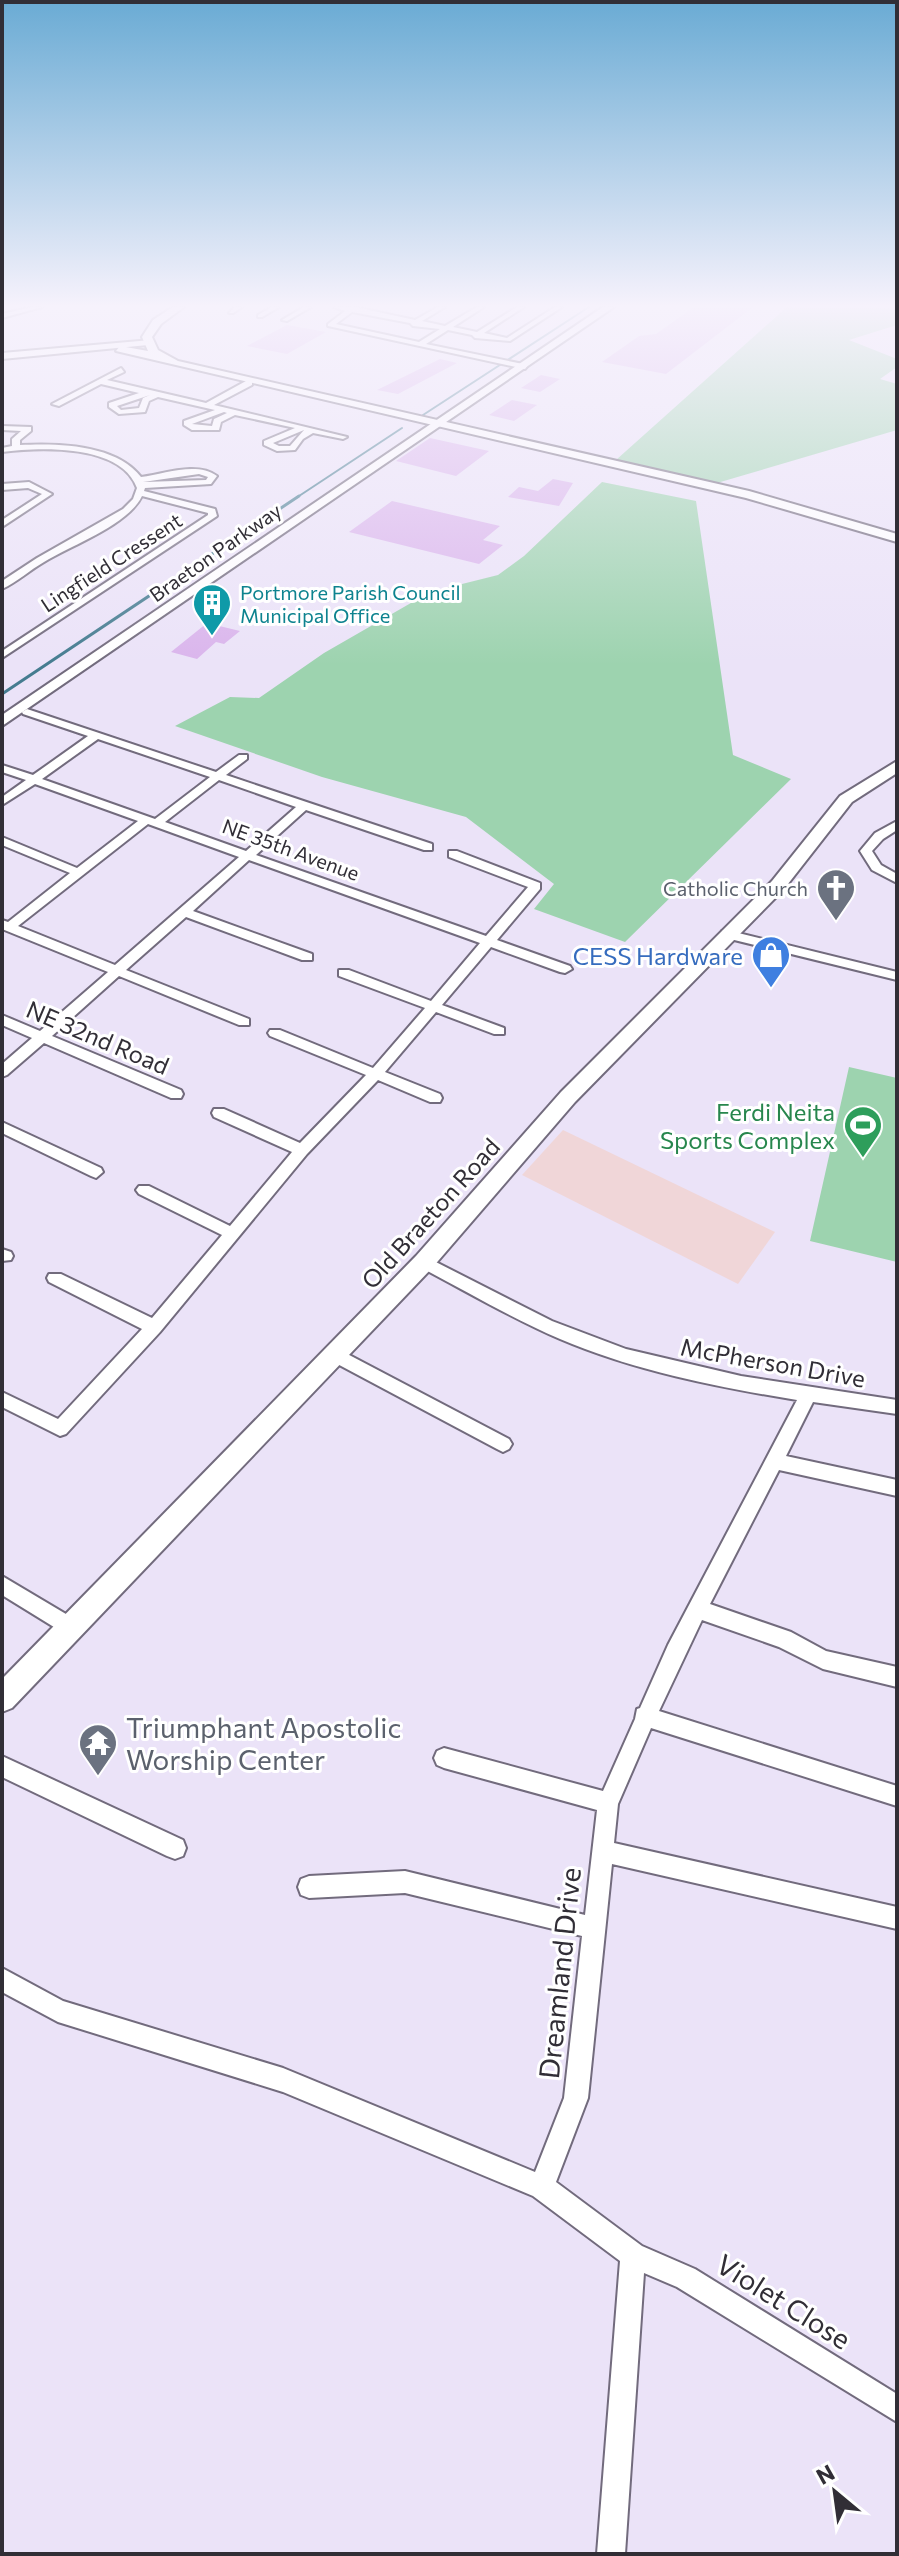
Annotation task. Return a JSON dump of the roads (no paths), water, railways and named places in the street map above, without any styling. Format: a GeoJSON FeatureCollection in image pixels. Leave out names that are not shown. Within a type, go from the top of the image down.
{"type":"FeatureCollection","features":[{"type":"Feature","properties":{"kind":"main road"},"geometry":{"type":"LineString","coordinates":[[414,438],[419,426]]}},
{"type":"Feature","properties":{"kind":"main road"},"geometry":{"type":"LineString","coordinates":[[447,426],[749,495],[897,538]]}},
{"type":"Feature","properties":{"kind":"main road"},"geometry":{"type":"LineString","coordinates":[[461,426],[468,431]]}},
{"type":"Feature","properties":{"kind":"main road"},"geometry":{"type":"LineString","coordinates":[[414,438],[468,431]]}},
{"type":"Feature","properties":{"kind":"street"},"geometry":{"type":"LineString","coordinates":[[190,426],[216,426]]}},
{"type":"Feature","properties":{"kind":"street"},"geometry":{"type":"LineString","coordinates":[[295,426],[343,437]]}},
{"type":"Feature","properties":{"kind":"street","name":"Braeton Parkway"},"geometry":{"type":"LineString","coordinates":[[2,722],[433,426]]}},
{"type":"Feature","properties":{"kind":"street"},"geometry":{"type":"LineString","coordinates":[[2,428],[28,429],[6,447]]}},
{"type":"Feature","properties":{"kind":"street"},"geometry":{"type":"LineString","coordinates":[[2,586],[65,545],[116,521],[133,508],[139,486],[128,467],[91,453],[65,448],[6,447]]}},
{"type":"Feature","properties":{"kind":"street"},"geometry":{"type":"LineString","coordinates":[[195,470],[213,476],[208,482],[139,486],[195,470]]}},
{"type":"Feature","properties":{"kind":"street"},"geometry":{"type":"LineString","coordinates":[[2,487],[29,485],[41,487],[48,494],[2,524]]}},
{"type":"Feature","properties":{"kind":"street","name":"Lingfield Cressent"},"geometry":{"type":"LineString","coordinates":[[2,655],[213,516],[212,511],[139,486]]}},
{"type":"Feature","properties":{"kind":"street"},"geometry":{"type":"LineString","coordinates":[[27,712],[428,847]]}},
{"type":"Feature","properties":{"kind":"street"},"geometry":{"type":"LineString","coordinates":[[2,802],[97,735]]}},
{"type":"Feature","properties":{"kind":"street"},"geometry":{"type":"LineString","coordinates":[[6,925],[243,757]]}},
{"type":"Feature","properties":{"kind":"street","name":"Old Braeton Road"},"geometry":{"type":"LineString","coordinates":[[2,1698],[424,1262],[568,1097],[726,934],[778,885],[846,799],[897,766]]}},
{"type":"Feature","properties":{"kind":"street","name":"NE 35th Avenue"},"geometry":{"type":"LineString","coordinates":[[2,768],[565,969]]}},
{"type":"Feature","properties":{"kind":"street"},"geometry":{"type":"LineString","coordinates":[[2,1072],[184,912],[245,854],[305,805]]}},
{"type":"Feature","properties":{"kind":"street"},"geometry":{"type":"LineString","coordinates":[[897,825],[879,836],[866,851],[876,867],[897,879]]}},
{"type":"Feature","properties":{"kind":"street"},"geometry":{"type":"LineString","coordinates":[[2,841],[80,873]]}},
{"type":"Feature","properties":{"kind":"street"},"geometry":{"type":"LineString","coordinates":[[2,1399],[60,1429],[154,1327],[302,1150],[375,1075],[536,886],[453,854]]}},
{"type":"Feature","properties":{"kind":"street"},"geometry":{"type":"LineString","coordinates":[[184,912],[307,957]]}},
{"type":"Feature","properties":{"kind":"street"},"geometry":{"type":"LineString","coordinates":[[6,925],[244,1022]]}},
{"type":"Feature","properties":{"kind":"street"},"geometry":{"type":"LineString","coordinates":[[726,934],[897,976]]}},
{"type":"Feature","properties":{"kind":"street"},"geometry":{"type":"LineString","coordinates":[[344,973],[499,1031]]}},
{"type":"Feature","properties":{"kind":"street","name":"NE 32nd Road"},"geometry":{"type":"LineString","coordinates":[[2,1020],[176,1094]]}},
{"type":"Feature","properties":{"kind":"street"},"geometry":{"type":"LineString","coordinates":[[275,1033],[435,1098]]}},
{"type":"Feature","properties":{"kind":"street"},"geometry":{"type":"LineString","coordinates":[[219,1113],[302,1150]]}},
{"type":"Feature","properties":{"kind":"street"},"geometry":{"type":"LineString","coordinates":[[2,1127],[96,1172]]}},
{"type":"Feature","properties":{"kind":"street"},"geometry":{"type":"LineString","coordinates":[[144,1190],[231,1233]]}},
{"type":"Feature","properties":{"kind":"street","name":"McPherson Drive"},"geometry":{"type":"LineString","coordinates":[[424,1262],[585,1342],[724,1382],[897,1407]]}},
{"type":"Feature","properties":{"kind":"street"},"geometry":{"type":"LineString","coordinates":[[55,1278],[154,1327]]}},
{"type":"Feature","properties":{"kind":"street"},"geometry":{"type":"LineString","coordinates":[[334,1354],[503,1444]]}},
{"type":"Feature","properties":{"kind":"street","name":"Dreamland Drive"},"geometry":{"type":"LineString","coordinates":[[542,2187],[576,2098],[608,1803],[644,1716],[809,1394]]}},
{"type":"Feature","properties":{"kind":"street"},"geometry":{"type":"LineString","coordinates":[[774,1461],[897,1488]]}},
{"type":"Feature","properties":{"kind":"street"},"geometry":{"type":"LineString","coordinates":[[2,1585],[69,1626]]}},
{"type":"Feature","properties":{"kind":"street"},"geometry":{"type":"LineString","coordinates":[[697,1609],[784,1639],[823,1660],[897,1677]]}},
{"type":"Feature","properties":{"kind":"street"},"geometry":{"type":"LineString","coordinates":[[644,1716],[897,1796]]}},
{"type":"Feature","properties":{"kind":"street"},"geometry":{"type":"LineString","coordinates":[[444,1758],[608,1803]]}},
{"type":"Feature","properties":{"kind":"street"},"geometry":{"type":"LineString","coordinates":[[2,1766],[175,1848]]}},
{"type":"Feature","properties":{"kind":"street"},"geometry":{"type":"LineString","coordinates":[[601,1851],[897,1918]]}},
{"type":"Feature","properties":{"kind":"street"},"geometry":{"type":"LineString","coordinates":[[309,1887],[405,1882],[593,1928]]}},
{"type":"Feature","properties":{"kind":"street"},"geometry":{"type":"LineString","coordinates":[[2,1979],[58,2011],[283,2080],[542,2187],[633,2255],[611,2554]]}},
{"type":"Feature","properties":{"kind":"street","name":"Violet Close"},"geometry":{"type":"LineString","coordinates":[[633,2255],[686,2278],[897,2409]]}},
{"type":"Feature","properties":{"kind":"waterway"},"geometry":{"type":"LineString","coordinates":[[296,498],[402,428]]}},
{"type":"Feature","properties":{"kind":"waterway"},"geometry":{"type":"LineString","coordinates":[[2,694],[296,498]]}},
{"type":"Feature","properties":{"kind":"place","name":"Portmore Parish Council Municipal Office"},"geometry":{"type":"Point","coordinates":[212,637]}},
{"type":"Feature","properties":{"kind":"place","name":"Catholic Church"},"geometry":{"type":"Point","coordinates":[836,922]}},
{"type":"Feature","properties":{"kind":"place","name":"CESS Hardware"},"geometry":{"type":"Point","coordinates":[771,989]}},
{"type":"Feature","properties":{"kind":"place","name":"Ferdi Neita Sports Complex"},"geometry":{"type":"Point","coordinates":[863,1159]}},
{"type":"Feature","properties":{"kind":"place","name":"Triumphant Apostolic Worship Center"},"geometry":{"type":"Point","coordinates":[98,1777]}}]}
